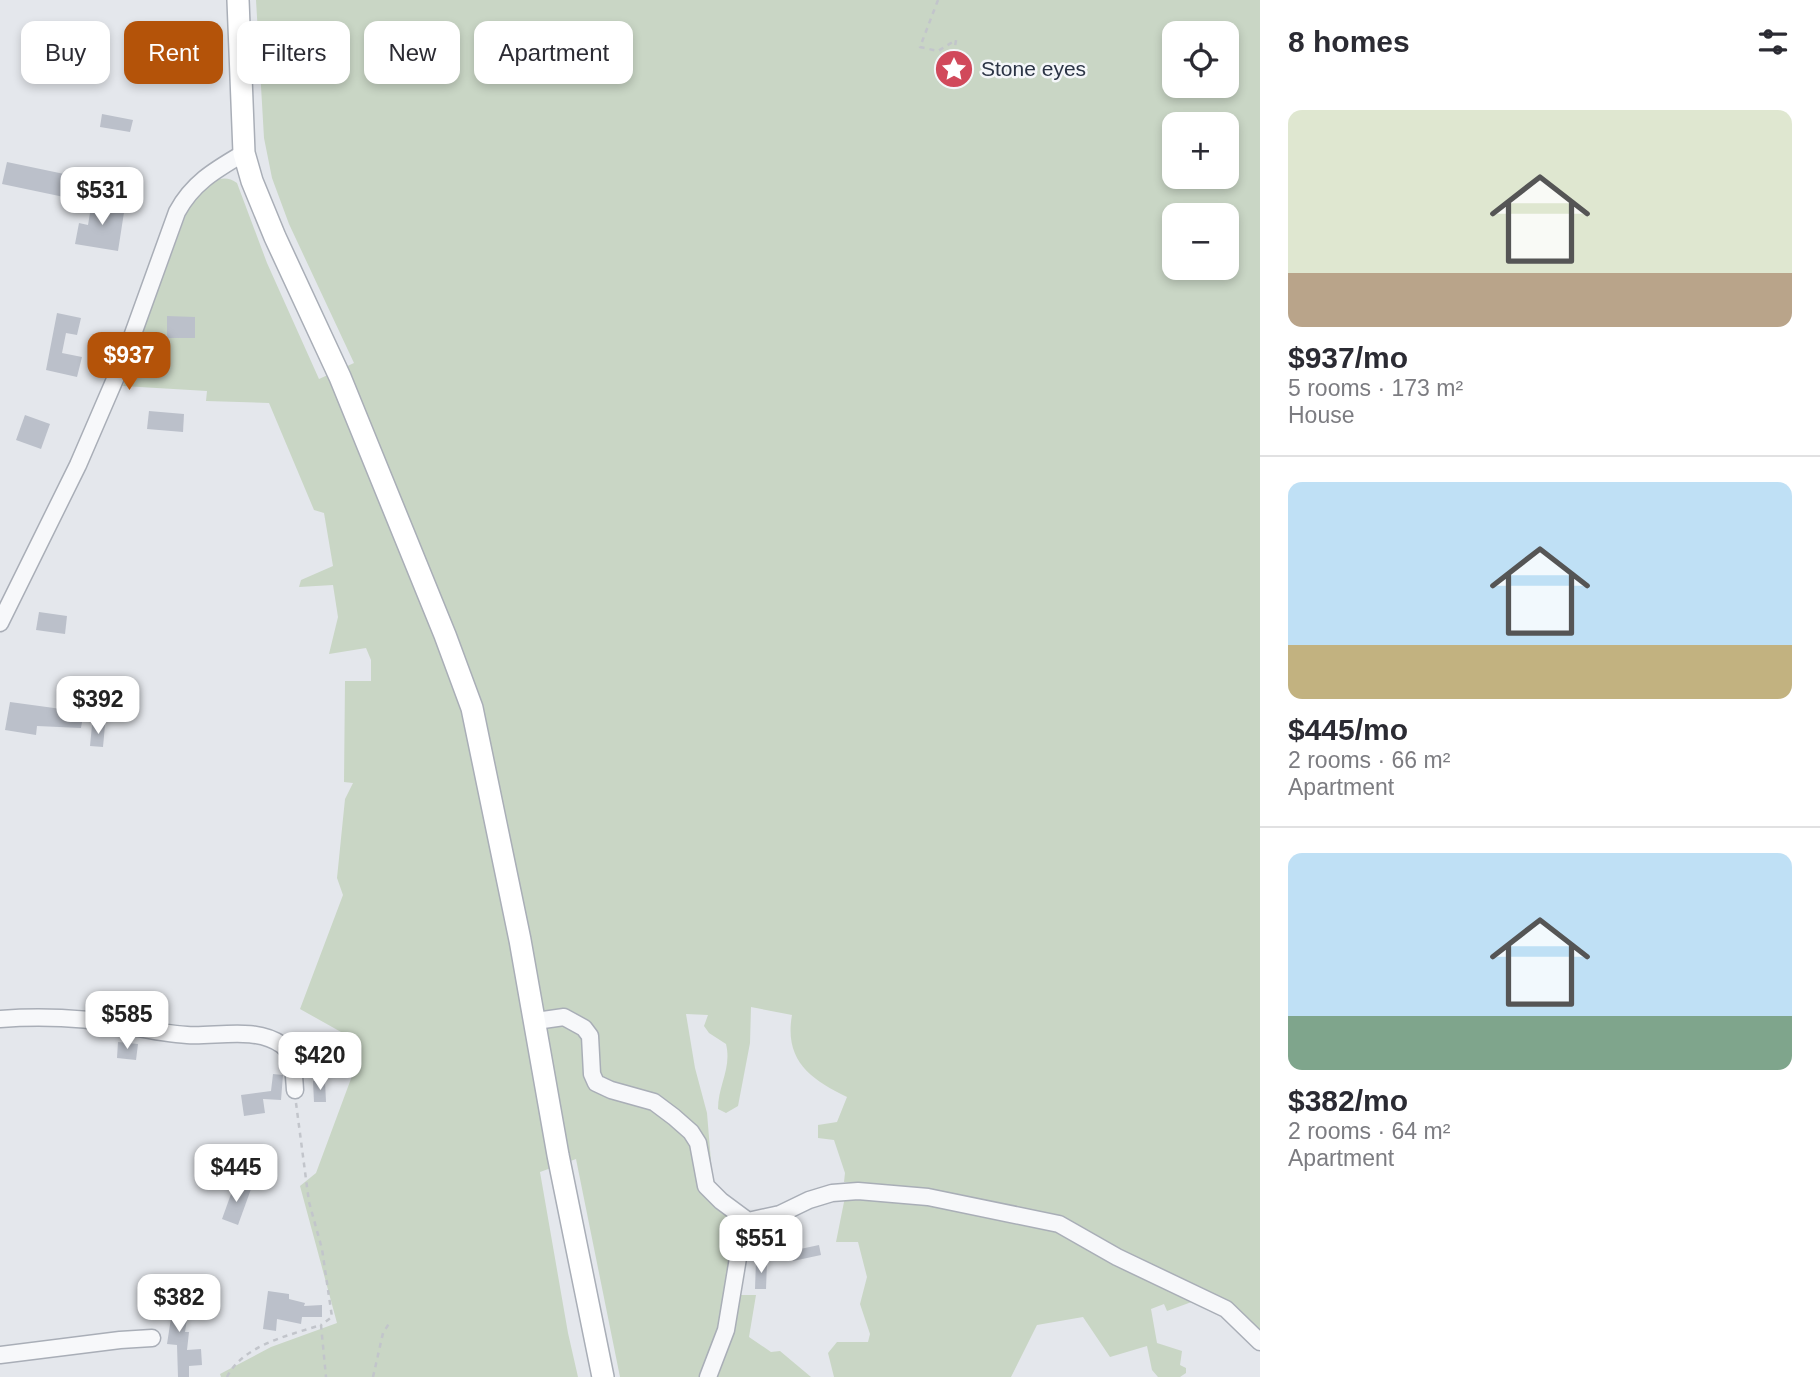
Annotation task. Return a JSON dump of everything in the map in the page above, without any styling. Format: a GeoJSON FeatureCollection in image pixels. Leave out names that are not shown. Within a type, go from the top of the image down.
{"type":"FeatureCollection","features":[{"type":"Feature","properties":{"kind":"main road"},"geometry":{"type":"LineString","coordinates":[[238,0],[244,153],[262,206],[340,377],[441,624],[472,708],[536,1021],[561,1168],[603,1377]]}},
{"type":"Feature","properties":{"kind":"street"},"geometry":{"type":"LineString","coordinates":[[0,623],[78,465],[125,356],[177,212],[184,199],[200,181],[244,153]]}},
{"type":"Feature","properties":{"kind":"street"},"geometry":{"type":"LineString","coordinates":[[0,1019],[28,1017],[98,1022],[190,1036],[256,1035],[282,1045],[291,1059],[295,1090]]}},
{"type":"Feature","properties":{"kind":"street"},"geometry":{"type":"LineString","coordinates":[[536,1021],[564,1017],[584,1028],[590,1036],[592,1074],[596,1083],[611,1090],[645,1098],[691,1132],[698,1143],[706,1186],[748,1221]]}},
{"type":"Feature","properties":{"kind":"street"},"geometry":{"type":"LineString","coordinates":[[748,1221],[780,1213],[832,1193],[858,1191],[928,1197],[1059,1224],[1118,1257],[1226,1309],[1260,1342]]}},
{"type":"Feature","properties":{"kind":"street"},"geometry":{"type":"LineString","coordinates":[[708,1377],[726,1330],[740,1246],[748,1221]]}},
{"type":"Feature","properties":{"kind":"street"},"geometry":{"type":"LineString","coordinates":[[0,1355],[152,1338]]}},
{"type":"Feature","properties":{"kind":"path"},"geometry":{"type":"LineString","coordinates":[[938,0],[920,47],[938,51],[956,40],[953,68]]}},
{"type":"Feature","properties":{"kind":"path"},"geometry":{"type":"LineString","coordinates":[[227,1377],[243,1358],[260,1348],[321,1325],[332,1317],[321,1249],[309,1202],[295,1090]]}},
{"type":"Feature","properties":{"kind":"path"},"geometry":{"type":"LineString","coordinates":[[373,1377],[383,1333],[390,1322]]}},
{"type":"Feature","properties":{"kind":"path"},"geometry":{"type":"LineString","coordinates":[[321,1325],[326,1377]]}},
{"type":"Feature","properties":{"kind":"green space"},"geometry":{"type":"Polygon","coordinates":[[[256,0],[1260,0],[1260,1350],[1228,1317],[1182,1283],[1055,1217],[963,1195],[844,1182],[845,1173],[834,1140],[818,1138],[818,1125],[837,1122],[847,1097],[811,1075],[796,1056],[792,1044],[792,1015],[751,1007],[750,1043],[738,1106],[726,1113],[718,1109],[727,1061],[726,1044],[709,1033],[704,1026],[708,1015],[686,1014],[695,1068],[707,1113],[713,1186],[744,1208],[717,1336],[702,1377],[620,1377],[576,1159],[540,1172],[578,1377],[221,1377],[220,1374],[271,1347],[337,1323],[300,1186],[316,1173],[352,1076],[350,1037],[300,1009],[343,895],[337,878],[345,799],[353,783],[344,782],[345,681],[371,681],[371,660],[366,648],[329,654],[338,617],[333,585],[299,587],[301,580],[333,566],[324,513],[314,510],[269,403],[206,401],[207,391],[123,386],[188,209],[209,185],[222,179],[237,183],[267,263],[319,379],[354,363],[289,224],[272,178],[264,138],[261,84],[350,84],[350,21],[257,21],[256,0]]]}},
{"type":"Feature","properties":{"kind":"green space"},"geometry":{"type":"Polygon","coordinates":[[[845,1197],[927,1203],[1051,1228],[1197,1300],[1167,1311],[1164,1304],[1151,1309],[1157,1343],[1182,1351],[1180,1365],[1186,1368],[1186,1373],[1180,1377],[1158,1377],[1152,1370],[1147,1346],[1110,1357],[1083,1317],[1037,1325],[1011,1377],[834,1377],[828,1353],[837,1342],[868,1342],[870,1334],[860,1304],[867,1277],[858,1242],[836,1242],[845,1197]]]}},
{"type":"Feature","properties":{"kind":"green space"},"geometry":{"type":"Polygon","coordinates":[[[738,1295],[756,1295],[749,1337],[771,1352],[780,1351],[811,1377],[715,1377],[738,1295]]]}},
{"type":"Feature","properties":{"kind":"building"},"geometry":{"type":"Polygon","coordinates":[[[102,114],[133,120],[130,132],[100,127],[102,114]]]}},
{"type":"Feature","properties":{"kind":"building"},"geometry":{"type":"Polygon","coordinates":[[[7,162],[88,179],[83,201],[2,184],[7,162]]]}},
{"type":"Feature","properties":{"kind":"building"},"geometry":{"type":"Polygon","coordinates":[[[92,201],[125,206],[118,251],[75,244],[79,223],[88,225],[92,201]]]}},
{"type":"Feature","properties":{"kind":"building"},"geometry":{"type":"Polygon","coordinates":[[[57,313],[81,318],[77,335],[66,333],[62,353],[82,357],[77,377],[46,370],[57,313]]]}},
{"type":"Feature","properties":{"kind":"building"},"geometry":{"type":"Polygon","coordinates":[[[167,316],[195,317],[195,338],[167,338],[167,316]]]}},
{"type":"Feature","properties":{"kind":"building"},"geometry":{"type":"Polygon","coordinates":[[[149,411],[184,414],[183,432],[147,429],[149,411]]]}},
{"type":"Feature","properties":{"kind":"building"},"geometry":{"type":"Polygon","coordinates":[[[25,415],[50,424],[41,449],[16,440],[25,415]]]}},
{"type":"Feature","properties":{"kind":"building"},"geometry":{"type":"Polygon","coordinates":[[[39,612],[67,616],[65,634],[36,630],[39,612]]]}},
{"type":"Feature","properties":{"kind":"building"},"geometry":{"type":"Polygon","coordinates":[[[10,702],[76,711],[75,715],[83,716],[81,728],[37,726],[36,735],[5,730],[10,702]]]}},
{"type":"Feature","properties":{"kind":"building"},"geometry":{"type":"Polygon","coordinates":[[[92,725],[105,725],[103,747],[90,746],[92,725]]]}},
{"type":"Feature","properties":{"kind":"building"},"geometry":{"type":"Polygon","coordinates":[[[118,1042],[138,1044],[136,1060],[117,1058],[118,1042]]]}},
{"type":"Feature","properties":{"kind":"building"},"geometry":{"type":"Polygon","coordinates":[[[273,1074],[283,1075],[281,1100],[263,1099],[265,1113],[244,1116],[241,1095],[271,1091],[273,1074]]]}},
{"type":"Feature","properties":{"kind":"building"},"geometry":{"type":"Polygon","coordinates":[[[313,1081],[325,1081],[326,1102],[314,1102],[313,1081]]]}},
{"type":"Feature","properties":{"kind":"building"},"geometry":{"type":"Polygon","coordinates":[[[235,1183],[251,1189],[238,1225],[222,1219],[235,1183]]]}},
{"type":"Feature","properties":{"kind":"building"},"geometry":{"type":"Polygon","coordinates":[[[819,1245],[821,1255],[793,1261],[791,1251],[819,1245]]]}},
{"type":"Feature","properties":{"kind":"building"},"geometry":{"type":"Polygon","coordinates":[[[756,1261],[767,1262],[766,1289],[755,1289],[756,1261]]]}},
{"type":"Feature","properties":{"kind":"building"},"geometry":{"type":"Polygon","coordinates":[[[268,1291],[289,1294],[289,1299],[305,1303],[304,1306],[322,1305],[322,1317],[302,1317],[301,1324],[277,1319],[276,1331],[263,1329],[268,1291]]]}},
{"type":"Feature","properties":{"kind":"building"},"geometry":{"type":"Polygon","coordinates":[[[150,1295],[189,1306],[185,1332],[189,1332],[187,1350],[201,1349],[202,1365],[189,1366],[189,1377],[178,1377],[177,1345],[167,1344],[172,1312],[147,1305],[150,1295]]]}},
{"type":"Feature","properties":{"kind":"place","name":"Stone eyes"},"geometry":{"type":"Point","coordinates":[954,69]}}]}
